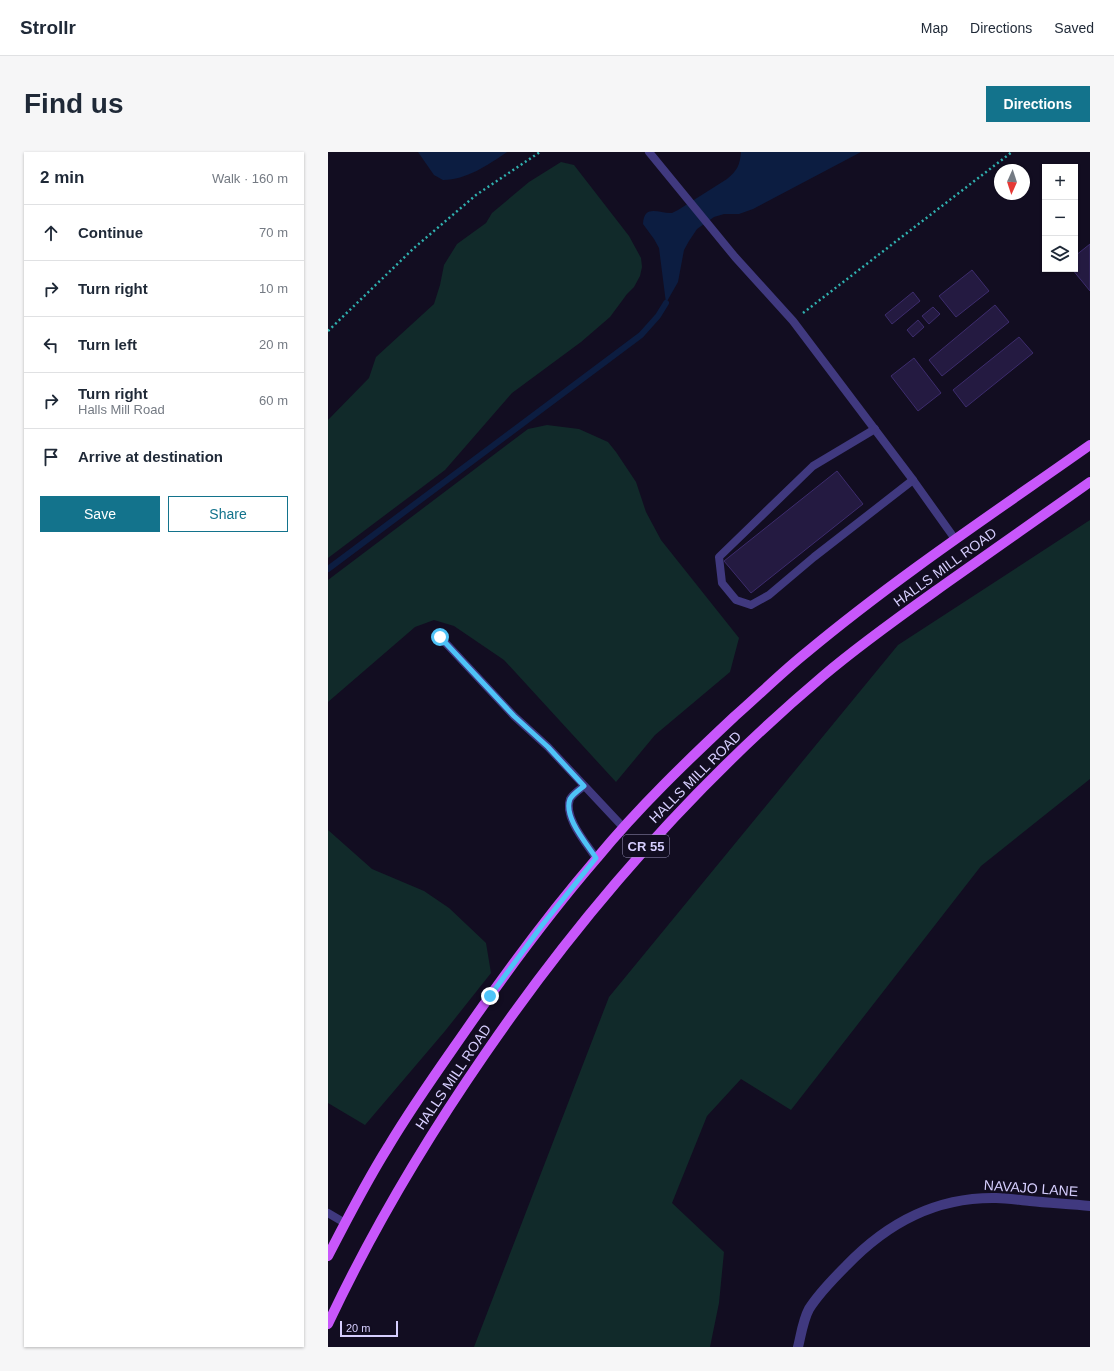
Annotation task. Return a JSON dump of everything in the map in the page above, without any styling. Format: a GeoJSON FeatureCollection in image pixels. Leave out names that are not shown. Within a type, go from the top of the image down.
{"type":"FeatureCollection","features":[{"type":"Feature","properties":{"kind":"main road","name":"HALLS MILL ROAD"},"geometry":{"type":"LineString","coordinates":[[328,1256],[388,1147],[443,1063],[538,930],[623,827],[709,740],[805,653],[886,589],[954,539],[1022,494],[1090,445]]}},
{"type":"Feature","properties":{"kind":"main road","name":"HALLS MILL ROAD"},"geometry":{"type":"LineString","coordinates":[[328,1324],[369,1241],[413,1163],[434,1130],[514,1012],[566,942],[645,848],[696,793],[727,763],[778,715],[826,674],[904,613],[1090,482]]}},
{"type":"Feature","properties":{"kind":"street","name":"NAVAJO LANE"},"geometry":{"type":"LineString","coordinates":[[798,1347],[808,1310],[820,1293],[856,1255],[874,1239],[901,1221],[926,1210],[946,1204],[980,1198],[998,1198],[1090,1206]]}},
{"type":"Feature","properties":{"kind":"lane"},"geometry":{"type":"LineString","coordinates":[[649,152],[735,257],[793,321],[875,429],[954,539]]}},
{"type":"Feature","properties":{"kind":"lane"},"geometry":{"type":"LineString","coordinates":[[875,429],[813,466],[719,557],[722,583],[736,600],[751,605],[770,595],[814,557],[912,480]]}},
{"type":"Feature","properties":{"kind":"lane"},"geometry":{"type":"LineString","coordinates":[[440,637],[514,716],[548,747],[623,827]]}},
{"type":"Feature","properties":{"kind":"lane"},"geometry":{"type":"LineString","coordinates":[[584,786],[570,799],[571,818],[577,830],[596,858]]}},
{"type":"Feature","properties":{"kind":"lane"},"geometry":{"type":"LineString","coordinates":[[328,1213],[345,1223]]}},
{"type":"Feature","properties":{"kind":"path"},"geometry":{"type":"LineString","coordinates":[[328,331],[414,248],[476,195],[540,152]]}},
{"type":"Feature","properties":{"kind":"path"},"geometry":{"type":"LineString","coordinates":[[793,321],[1012,152]]}},
{"type":"Feature","properties":{"kind":"green space"},"geometry":{"type":"Polygon","coordinates":[[[561,162],[574,165],[629,236],[641,258],[642,267],[640,276],[634,287],[610,317],[581,342],[512,393],[445,470],[328,558],[328,420],[369,378],[376,357],[434,304],[444,265],[457,244],[486,223],[492,213],[529,182],[561,162]]]}},
{"type":"Feature","properties":{"kind":"green space"},"geometry":{"type":"Polygon","coordinates":[[[547,425],[579,429],[608,442],[636,482],[646,512],[661,540],[739,638],[730,672],[655,735],[616,782],[504,660],[454,626],[434,620],[415,627],[328,702],[328,580],[528,429],[547,425]]]}},
{"type":"Feature","properties":{"kind":"green space"},"geometry":{"type":"Polygon","coordinates":[[[1090,520],[1090,779],[981,866],[791,1110],[741,1079],[707,1116],[672,1203],[724,1252],[719,1303],[710,1347],[474,1347],[609,997],[898,645],[1090,520]]]}},
{"type":"Feature","properties":{"kind":"green space"},"geometry":{"type":"Polygon","coordinates":[[[328,830],[372,869],[424,891],[449,908],[486,943],[491,973],[445,1031],[365,1125],[328,1103],[328,830]]]}},
{"type":"Feature","properties":{"kind":"water"},"geometry":{"type":"Polygon","coordinates":[[[418,152],[507,152],[484,167],[468,175],[443,180],[434,175],[418,152]]]}},
{"type":"Feature","properties":{"kind":"water"},"geometry":{"type":"Polygon","coordinates":[[[741,152],[861,152],[753,209],[739,214],[724,214],[714,217],[697,229],[684,250],[678,282],[666,303],[659,248],[643,224],[644,218],[646,214],[653,211],[672,213],[727,179],[737,167],[740,161],[741,152]]]}},
{"type":"Feature","properties":{"kind":"building"},"geometry":{"type":"Polygon","coordinates":[[[1090,244],[1090,291],[1074,272],[1078,272],[1078,254],[1090,244]]]}},
{"type":"Feature","properties":{"kind":"building"},"geometry":{"type":"Polygon","coordinates":[[[972,270],[989,291],[956,317],[939,296],[972,270]]]}},
{"type":"Feature","properties":{"kind":"building"},"geometry":{"type":"Polygon","coordinates":[[[913,292],[920,301],[892,324],[885,315],[913,292]]]}},
{"type":"Feature","properties":{"kind":"building"},"geometry":{"type":"Polygon","coordinates":[[[995,305],[1009,322],[942,376],[929,360],[995,305]]]}},
{"type":"Feature","properties":{"kind":"building"},"geometry":{"type":"Polygon","coordinates":[[[933,307],[940,314],[929,324],[922,316],[933,307]]]}},
{"type":"Feature","properties":{"kind":"building"},"geometry":{"type":"Polygon","coordinates":[[[918,320],[924,327],[913,337],[907,330],[918,320]]]}},
{"type":"Feature","properties":{"kind":"building"},"geometry":{"type":"Polygon","coordinates":[[[1019,337],[1033,353],[966,407],[953,390],[1019,337]]]}},
{"type":"Feature","properties":{"kind":"building"},"geometry":{"type":"Polygon","coordinates":[[[914,358],[941,393],[918,411],[891,376],[914,358]]]}},
{"type":"Feature","properties":{"kind":"building"},"geometry":{"type":"Polygon","coordinates":[[[837,471],[863,504],[751,593],[724,561],[837,471]]]}},
{"type":"Feature","properties":{"kind":"waterway"},"geometry":{"type":"LineString","coordinates":[[328,569],[641,335],[658,316],[666,303]]}},
{"type":"Feature","properties":{"kind":"route"},"geometry":{"type":"LineString","coordinates":[[440,637],[514,716],[548,747],[584,786],[570,799],[569,804],[571,818],[577,830],[596,858],[543,924],[490,996]]}}]}
